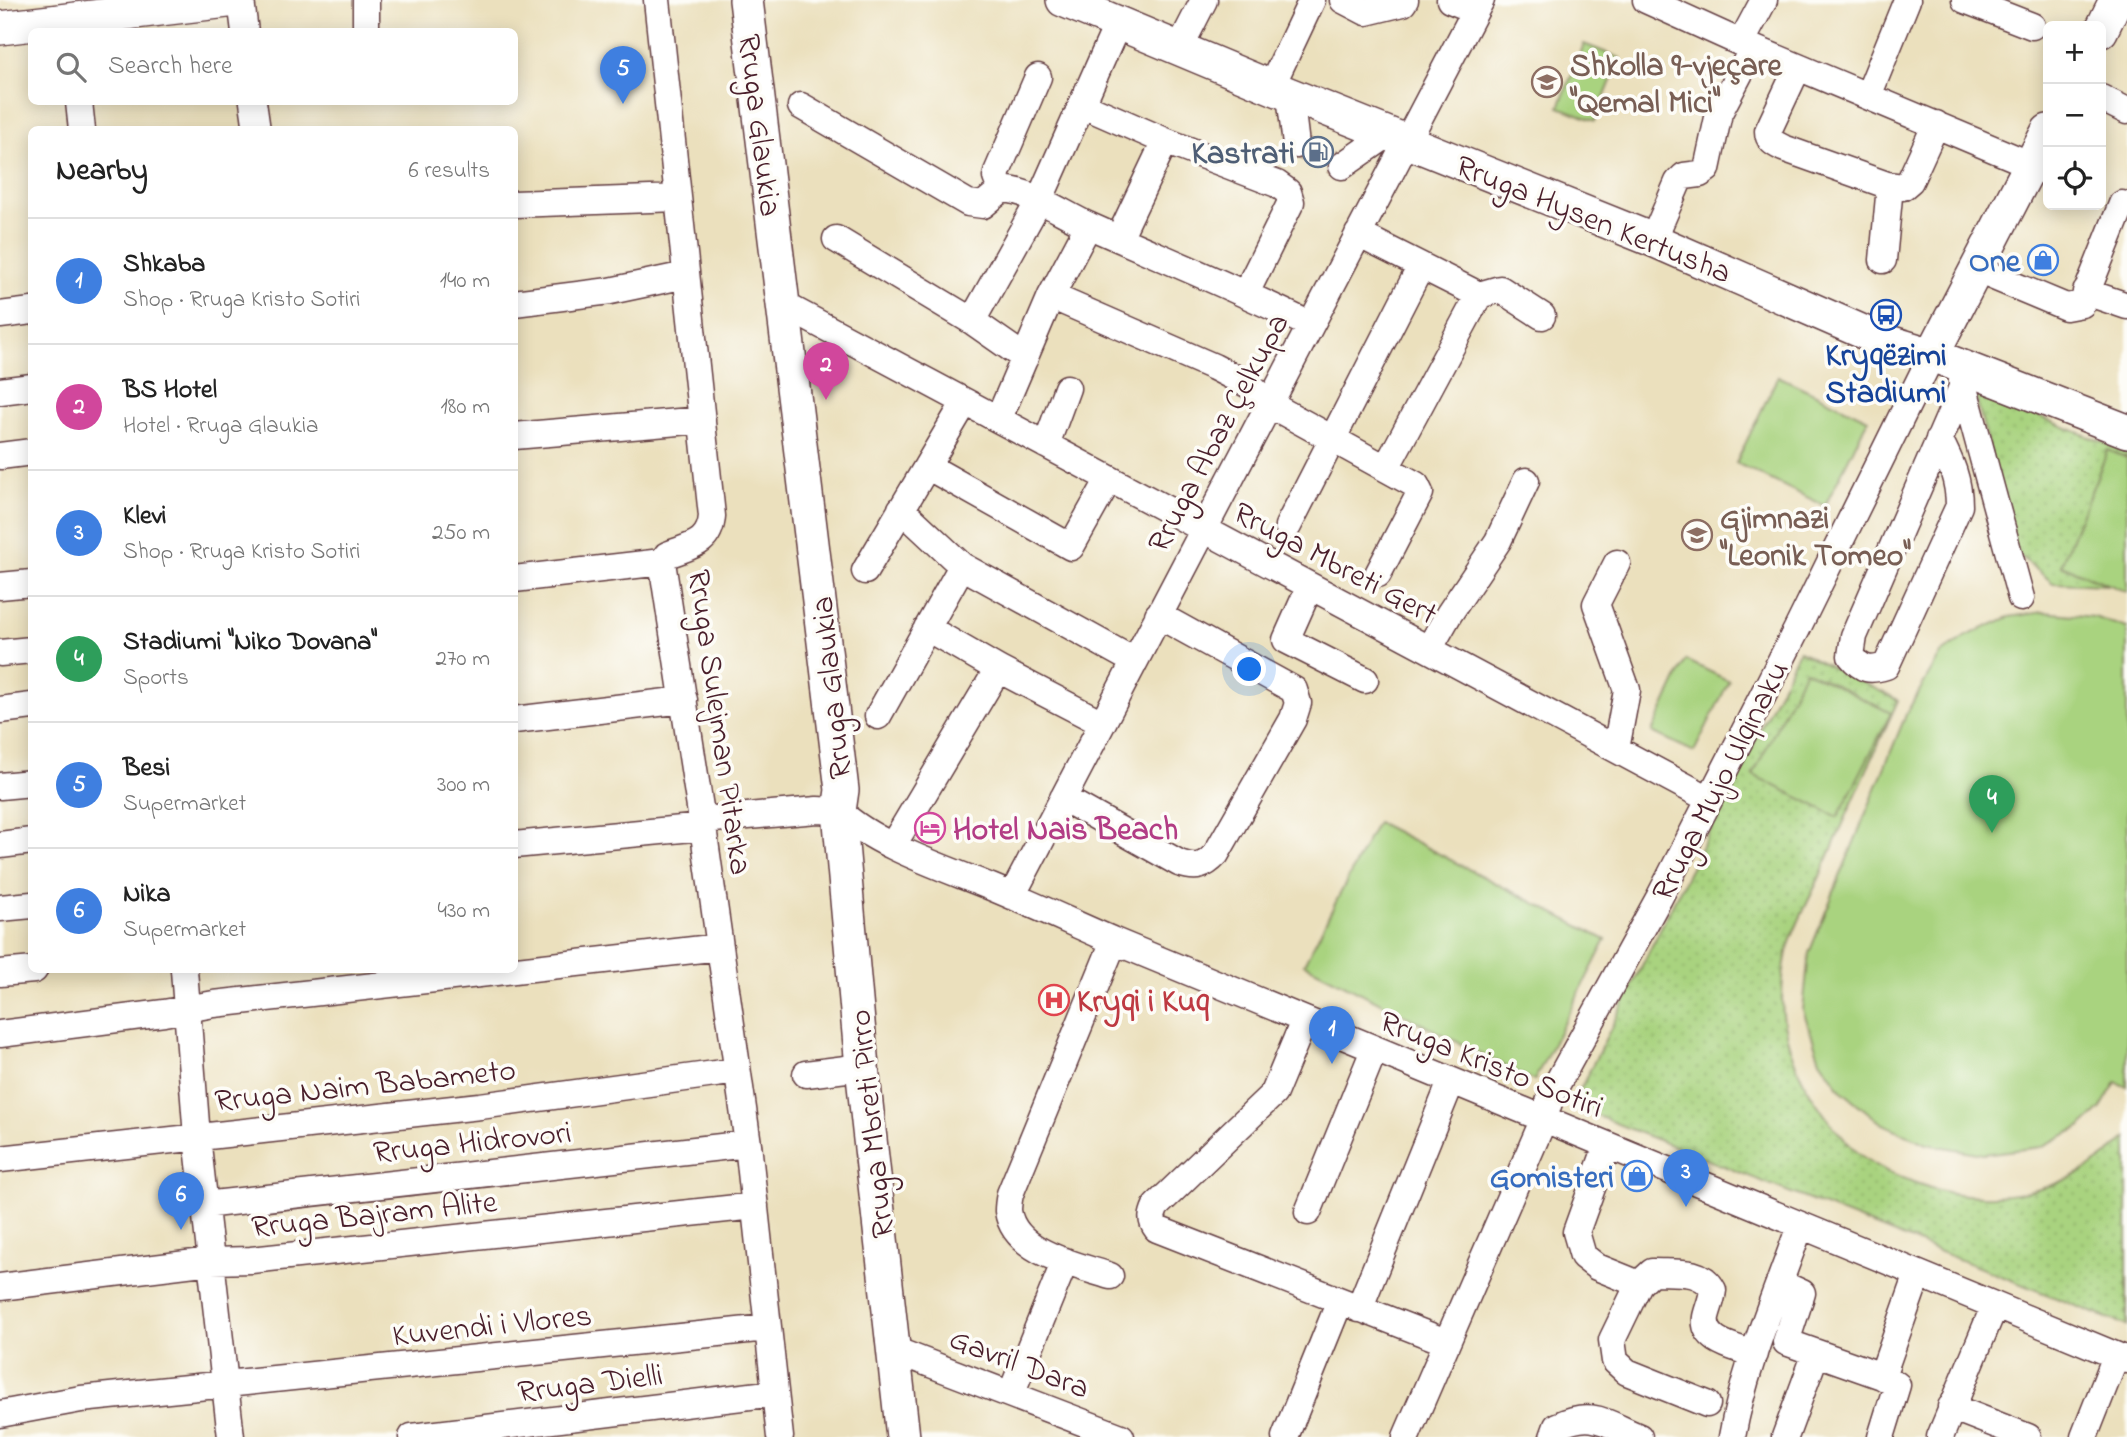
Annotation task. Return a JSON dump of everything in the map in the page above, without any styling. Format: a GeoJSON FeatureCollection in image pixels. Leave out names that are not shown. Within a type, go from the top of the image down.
{"type":"FeatureCollection","features":[{"type":"Feature","properties":{"kind":"main road"},"geometry":{"type":"LineString","coordinates":[[0,6],[62,17],[165,20],[238,0]]}},
{"type":"Feature","properties":{"kind":"main road","name":"Rruga Glaukia"},"geometry":{"type":"LineString","coordinates":[[725,0],[826,790],[839,811]]}},
{"type":"Feature","properties":{"kind":"main road","name":"Rruga Glaukia"},"geometry":{"type":"LineString","coordinates":[[746,0],[841,778],[839,811]]}},
{"type":"Feature","properties":{"kind":"main road","name":"Rruga Hysen Kertusha"},"geometry":{"type":"LineString","coordinates":[[1063,0],[1280,91],[1653,240],[1879,339],[1951,368],[2127,431]]}},
{"type":"Feature","properties":{"kind":"main road"},"geometry":{"type":"LineString","coordinates":[[2106,21],[2116,0]]}},
{"type":"Feature","properties":{"kind":"main road"},"geometry":{"type":"LineString","coordinates":[[0,28],[62,17]]}},
{"type":"Feature","properties":{"kind":"main road","name":"Rruga Mujo Ulqinaku"},"geometry":{"type":"LineString","coordinates":[[1951,368],[1975,269],[2039,168],[2044,147]]}},
{"type":"Feature","properties":{"kind":"main road","name":"Rruga Mbreti Pirro"},"geometry":{"type":"LineString","coordinates":[[839,811],[862,1068],[903,1437]]}},
{"type":"Feature","properties":{"kind":"street"},"geometry":{"type":"LineString","coordinates":[[238,0],[244,28]]}},
{"type":"Feature","properties":{"kind":"street"},"geometry":{"type":"LineString","coordinates":[[366,0],[366,28]]}},
{"type":"Feature","properties":{"kind":"street","name":"Rruga Sulejman Pitarka"},"geometry":{"type":"LineString","coordinates":[[657,0],[711,528],[705,537],[690,548],[667,555],[662,562],[703,823],[748,1144],[780,1437]]}},
{"type":"Feature","properties":{"kind":"street"},"geometry":{"type":"LineString","coordinates":[[1179,49],[1204,0]]}},
{"type":"Feature","properties":{"kind":"street"},"geometry":{"type":"LineString","coordinates":[[1296,145],[1280,91],[1312,0]]}},
{"type":"Feature","properties":{"kind":"street"},"geometry":{"type":"LineString","coordinates":[[1343,0],[1366,12],[1403,3],[1405,0]]}},
{"type":"Feature","properties":{"kind":"street"},"geometry":{"type":"LineString","coordinates":[[1450,0],[1478,5]]}},
{"type":"Feature","properties":{"kind":"street"},"geometry":{"type":"LineString","coordinates":[[1646,0],[2039,168]]}},
{"type":"Feature","properties":{"kind":"street"},"geometry":{"type":"LineString","coordinates":[[1653,240],[1678,183],[1684,176],[1700,174],[1707,169],[1719,113],[1764,0]]}},
{"type":"Feature","properties":{"kind":"street"},"geometry":{"type":"LineString","coordinates":[[1868,96],[1907,0]]}},
{"type":"Feature","properties":{"kind":"street"},"geometry":{"type":"LineString","coordinates":[[1965,0],[2032,26]]}},
{"type":"Feature","properties":{"kind":"street","name":"Rruga Abaz Çelkupa"},"geometry":{"type":"LineString","coordinates":[[1012,895],[1358,234],[1397,137],[1478,5]]}},
{"type":"Feature","properties":{"kind":"street"},"geometry":{"type":"LineString","coordinates":[[972,321],[1039,201],[1118,23]]}},
{"type":"Feature","properties":{"kind":"street"},"geometry":{"type":"LineString","coordinates":[[1798,67],[1768,131],[1772,142],[1783,148],[1890,186],[1903,187],[1910,181],[1936,124]]}},
{"type":"Feature","properties":{"kind":"street"},"geometry":{"type":"LineString","coordinates":[[1001,190],[996,177],[998,170],[1038,77]]}},
{"type":"Feature","properties":{"kind":"street"},"geometry":{"type":"LineString","coordinates":[[2106,100],[2127,111]]}},
{"type":"Feature","properties":{"kind":"street"},"geometry":{"type":"LineString","coordinates":[[79,105],[82,126]]}},
{"type":"Feature","properties":{"kind":"street"},"geometry":{"type":"LineString","coordinates":[[253,105],[256,126]]}},
{"type":"Feature","properties":{"kind":"street"},"geometry":{"type":"LineString","coordinates":[[1083,105],[1165,141],[1277,184],[1288,192],[1291,202],[1246,293]]}},
{"type":"Feature","properties":{"kind":"street"},"geometry":{"type":"LineString","coordinates":[[801,106],[968,202],[983,205],[1001,190],[1017,191],[1088,226],[1246,293],[1310,325]]}},
{"type":"Feature","properties":{"kind":"street"},"geometry":{"type":"LineString","coordinates":[[1342,166],[1397,137]]}},
{"type":"Feature","properties":{"kind":"street"},"geometry":{"type":"LineString","coordinates":[[1119,238],[1165,141]]}},
{"type":"Feature","properties":{"kind":"street"},"geometry":{"type":"LineString","coordinates":[[1883,260],[1890,186]]}},
{"type":"Feature","properties":{"kind":"street"},"geometry":{"type":"LineString","coordinates":[[518,204],[678,198]]}},
{"type":"Feature","properties":{"kind":"street"},"geometry":{"type":"LineString","coordinates":[[1975,269],[2066,307],[2082,304],[2117,202]]}},
{"type":"Feature","properties":{"kind":"street"},"geometry":{"type":"LineString","coordinates":[[999,418],[1051,296],[1088,226]]}},
{"type":"Feature","properties":{"kind":"street"},"geometry":{"type":"LineString","coordinates":[[1358,234],[1479,295],[1500,289],[1542,316]]}},
{"type":"Feature","properties":{"kind":"street"},"geometry":{"type":"LineString","coordinates":[[836,239],[972,321],[1025,358]]}},
{"type":"Feature","properties":{"kind":"street"},"geometry":{"type":"LineString","coordinates":[[1288,526],[1421,266]]}},
{"type":"Feature","properties":{"kind":"street"},"geometry":{"type":"LineString","coordinates":[[518,302],[610,291],[686,275]]}},
{"type":"Feature","properties":{"kind":"street"},"geometry":{"type":"LineString","coordinates":[[2086,292],[2127,306]]}},
{"type":"Feature","properties":{"kind":"street"},"geometry":{"type":"LineString","coordinates":[[1386,468],[1479,295]]}},
{"type":"Feature","properties":{"kind":"street"},"geometry":{"type":"LineString","coordinates":[[1051,296],[1249,385],[1269,404],[1416,485],[1420,493],[1378,574]]}},
{"type":"Feature","properties":{"kind":"street","name":"Rruga Mbreti Gert"},"geometry":{"type":"LineString","coordinates":[[784,305],[1709,799]]}},
{"type":"Feature","properties":{"kind":"street"},"geometry":{"type":"LineString","coordinates":[[0,314],[28,311]]}},
{"type":"Feature","properties":{"kind":"street"},"geometry":{"type":"LineString","coordinates":[[1939,439],[1954,467],[1959,488],[1959,506],[1886,666],[1873,670],[1859,667],[1851,656],[1854,636],[1939,439],[1951,368]]}},
{"type":"Feature","properties":{"kind":"street"},"geometry":{"type":"LineString","coordinates":[[1951,368],[2021,598]]}},
{"type":"Feature","properties":{"kind":"street","name":"Rruga Mujo Ulqinaku"},"geometry":{"type":"LineString","coordinates":[[1406,1437],[1543,1121],[1552,1093],[1659,898],[1797,629],[1951,368]]}},
{"type":"Feature","properties":{"kind":"street"},"geometry":{"type":"LineString","coordinates":[[0,391],[28,388]]}},
{"type":"Feature","properties":{"kind":"street"},"geometry":{"type":"LineString","coordinates":[[1046,445],[1068,388]]}},
{"type":"Feature","properties":{"kind":"street"},"geometry":{"type":"LineString","coordinates":[[865,570],[965,402]]}},
{"type":"Feature","properties":{"kind":"street"},"geometry":{"type":"LineString","coordinates":[[518,436],[702,420]]}},
{"type":"Feature","properties":{"kind":"street"},"geometry":{"type":"LineString","coordinates":[[0,456],[28,452]]}},
{"type":"Feature","properties":{"kind":"street"},"geometry":{"type":"LineString","coordinates":[[927,466],[1071,547],[1109,479]]}},
{"type":"Feature","properties":{"kind":"street"},"geometry":{"type":"LineString","coordinates":[[1429,649],[1448,614],[1498,541],[1526,481]]}},
{"type":"Feature","properties":{"kind":"street"},"geometry":{"type":"LineString","coordinates":[[901,509],[962,566],[1134,661]]}},
{"type":"Feature","properties":{"kind":"street"},"geometry":{"type":"LineString","coordinates":[[518,579],[662,562]]}},
{"type":"Feature","properties":{"kind":"street"},"geometry":{"type":"LineString","coordinates":[[1616,749],[1627,690],[1596,604],[1617,563]]}},
{"type":"Feature","properties":{"kind":"street"},"geometry":{"type":"LineString","coordinates":[[878,716],[962,566]]}},
{"type":"Feature","properties":{"kind":"street"},"geometry":{"type":"LineString","coordinates":[[0,586],[28,583]]}},
{"type":"Feature","properties":{"kind":"street"},"geometry":{"type":"LineString","coordinates":[[1310,586],[1286,640],[1365,680]]}},
{"type":"Feature","properties":{"kind":"street"},"geometry":{"type":"LineString","coordinates":[[1063,798],[1179,863],[1192,868],[1206,864],[1216,854],[1293,719],[1298,703],[1294,690],[1158,615]]}},
{"type":"Feature","properties":{"kind":"street"},"geometry":{"type":"LineString","coordinates":[[927,628],[998,669],[1102,723]]}},
{"type":"Feature","properties":{"kind":"street"},"geometry":{"type":"LineString","coordinates":[[0,653],[28,650]]}},
{"type":"Feature","properties":{"kind":"street"},"geometry":{"type":"LineString","coordinates":[[893,845],[998,669]]}},
{"type":"Feature","properties":{"kind":"street"},"geometry":{"type":"LineString","coordinates":[[518,720],[684,700]]}},
{"type":"Feature","properties":{"kind":"street"},"geometry":{"type":"LineString","coordinates":[[0,709],[28,706]]}},
{"type":"Feature","properties":{"kind":"street"},"geometry":{"type":"LineString","coordinates":[[0,786],[28,783]]}},
{"type":"Feature","properties":{"kind":"street"},"geometry":{"type":"LineString","coordinates":[[518,845],[817,810],[839,811]]}},
{"type":"Feature","properties":{"kind":"street","name":"Rruga Kristo Sotiri"},"geometry":{"type":"LineString","coordinates":[[839,811],[851,823],[915,856],[1012,895],[1114,941],[1543,1121],[2122,1358]]}},
{"type":"Feature","properties":{"kind":"street"},"geometry":{"type":"LineString","coordinates":[[0,845],[28,842]]}},
{"type":"Feature","properties":{"kind":"street"},"geometry":{"type":"LineString","coordinates":[[0,908],[28,905]]}},
{"type":"Feature","properties":{"kind":"street"},"geometry":{"type":"LineString","coordinates":[[1110,1276],[1028,1245],[1015,1228],[1008,1211],[1010,1194],[1114,941]]}},
{"type":"Feature","properties":{"kind":"street"},"geometry":{"type":"LineString","coordinates":[[518,970],[720,947]]}},
{"type":"Feature","properties":{"kind":"street"},"geometry":{"type":"LineString","coordinates":[[0,974],[28,971]]}},
{"type":"Feature","properties":{"kind":"street"},"geometry":{"type":"LineString","coordinates":[[184,973],[197,1137],[231,1437]]}},
{"type":"Feature","properties":{"kind":"street"},"geometry":{"type":"LineString","coordinates":[[0,1034],[187,1010],[214,1004],[489,973]]}},
{"type":"Feature","properties":{"kind":"street"},"geometry":{"type":"LineString","coordinates":[[1304,1021],[1274,1093],[1156,1206],[1152,1218],[1157,1229],[1446,1342]]}},
{"type":"Feature","properties":{"kind":"street"},"geometry":{"type":"LineString","coordinates":[[1308,1212],[1374,1050]]}},
{"type":"Feature","properties":{"kind":"street"},"geometry":{"type":"LineString","coordinates":[[806,1074],[862,1068]]}},
{"type":"Feature","properties":{"kind":"street","name":"Rruga Naim Babameto"},"geometry":{"type":"LineString","coordinates":[[0,1160],[480,1106],[737,1071]]}},
{"type":"Feature","properties":{"kind":"street"},"geometry":{"type":"LineString","coordinates":[[1285,1437],[1350,1305],[1451,1082]]}},
{"type":"Feature","properties":{"kind":"street","name":"Rruga Hidrovori"},"geometry":{"type":"LineString","coordinates":[[204,1205],[748,1144]]}},
{"type":"Feature","properties":{"kind":"street"},"geometry":{"type":"LineString","coordinates":[[1607,1146],[1576,1233],[1583,1256],[1597,1267],[1639,1284]]}},
{"type":"Feature","properties":{"kind":"street","name":"Rruga Bajram Alite"},"geometry":{"type":"LineString","coordinates":[[0,1287],[211,1261],[251,1260],[755,1206]]}},
{"type":"Feature","properties":{"kind":"street"},"geometry":{"type":"LineString","coordinates":[[1732,1437],[1754,1354],[1800,1226]]}},
{"type":"Feature","properties":{"kind":"street"},"geometry":{"type":"LineString","coordinates":[[1011,1394],[1065,1261]]}},
{"type":"Feature","properties":{"kind":"street"},"geometry":{"type":"LineString","coordinates":[[1707,1404],[1627,1372],[1615,1362],[1612,1340],[1639,1284],[1652,1272],[1704,1277],[1713,1290],[1706,1326],[1710,1335],[1718,1341],[1754,1354]]}},
{"type":"Feature","properties":{"kind":"street"},"geometry":{"type":"LineString","coordinates":[[1882,1376],[1919,1274]]}},
{"type":"Feature","properties":{"kind":"street"},"geometry":{"type":"LineString","coordinates":[[1780,1283],[1802,1293],[1786,1342],[1882,1376],[1897,1385],[1881,1437]]}},
{"type":"Feature","properties":{"kind":"street"},"geometry":{"type":"LineString","coordinates":[[1940,1437],[1994,1307]]}},
{"type":"Feature","properties":{"kind":"street","name":"Kuvendi i Vlores"},"geometry":{"type":"LineString","coordinates":[[0,1414],[80,1399],[767,1328]]}},
{"type":"Feature","properties":{"kind":"street","name":"Gavril Dara"},"geometry":{"type":"LineString","coordinates":[[894,1350],[1121,1437]]}},
{"type":"Feature","properties":{"kind":"street"},"geometry":{"type":"LineString","coordinates":[[1785,1437],[1816,1353]]}},
{"type":"Feature","properties":{"kind":"street"},"geometry":{"type":"LineString","coordinates":[[2084,1437],[2122,1358]]}},
{"type":"Feature","properties":{"kind":"street","name":"Rruga Dielli"},"geometry":{"type":"LineString","coordinates":[[412,1437],[775,1393]]}},
{"type":"Feature","properties":{"kind":"street"},"geometry":{"type":"LineString","coordinates":[[1951,1407],[2013,1434]]}},
{"type":"Feature","properties":{"kind":"street"},"geometry":{"type":"LineString","coordinates":[[1553,1437],[1557,1426],[1587,1416],[1639,1437]]}},
{"type":"Feature","properties":{"kind":"green space"},"geometry":{"type":"Polygon","coordinates":[[[1584,44],[1620,58],[1595,121],[1559,107],[1584,44]]]}},
{"type":"Feature","properties":{"kind":"green space"},"geometry":{"type":"Polygon","coordinates":[[[1778,376],[1868,419],[1825,506],[1736,463],[1778,376]]]}},
{"type":"Feature","properties":{"kind":"green space"},"geometry":{"type":"Polygon","coordinates":[[[1974,390],[2127,452],[2127,458],[2108,450],[2061,565],[2109,585],[2053,583],[2015,552],[1974,390]]]}},
{"type":"Feature","properties":{"kind":"green space"},"geometry":{"type":"Polygon","coordinates":[[[2108,450],[2127,458],[2127,592],[2061,565],[2108,450]]]}},
{"type":"Feature","properties":{"kind":"green space"},"geometry":{"type":"Polygon","coordinates":[[[2043,612],[2094,617],[2127,628],[2127,1087],[2116,1082],[2100,1109],[2081,1127],[2041,1147],[1983,1154],[1927,1144],[1881,1123],[1842,1091],[1820,1060],[1803,1010],[1809,953],[1907,712],[1941,654],[1966,636],[2009,617],[2043,612]]]}},
{"type":"Feature","properties":{"kind":"green space"},"geometry":{"type":"Polygon","coordinates":[[[1799,651],[1898,700],[1797,924],[1787,952],[1783,1015],[1790,1048],[1803,1080],[1834,1127],[1863,1157],[1898,1176],[1941,1191],[1998,1196],[2027,1192],[2080,1173],[2105,1157],[2127,1137],[2127,1326],[1572,1106],[1799,651]]]}},
{"type":"Feature","properties":{"kind":"green space"},"geometry":{"type":"Polygon","coordinates":[[[1686,660],[1729,681],[1694,752],[1652,732],[1686,660]]]}},
{"type":"Feature","properties":{"kind":"green space"},"geometry":{"type":"Polygon","coordinates":[[[1805,670],[1891,713],[1838,817],[1753,775],[1805,670]]]}},
{"type":"Feature","properties":{"kind":"green space"},"geometry":{"type":"Polygon","coordinates":[[[1377,822],[1606,940],[1534,1081],[1304,964],[1377,822]]]}},
{"type":"Feature","properties":{"kind":"tunnel"},"geometry":{"type":"LineString","coordinates":[[1296,145],[1342,166]]}},
{"type":"Feature","properties":{"kind":"place","name":"Shkolla 9-vjeçare \"Qemal Mici\""},"geometry":{"type":"Point","coordinates":[1547,82]}},
{"type":"Feature","properties":{"kind":"place","name":"Besi"},"geometry":{"type":"Point","coordinates":[623,104]}},
{"type":"Feature","properties":{"kind":"place","name":"Kastrati"},"geometry":{"type":"Point","coordinates":[1318,152]}},
{"type":"Feature","properties":{"kind":"place","name":"One"},"geometry":{"type":"Point","coordinates":[2043,260]}},
{"type":"Feature","properties":{"kind":"place","name":"Kryqëzimi Stadiumi"},"geometry":{"type":"Point","coordinates":[1886,315]}},
{"type":"Feature","properties":{"kind":"place","name":"BS Hotel"},"geometry":{"type":"Point","coordinates":[826,400]}},
{"type":"Feature","properties":{"kind":"place","name":"Gjimnazi \"Leonik Tomeo\""},"geometry":{"type":"Point","coordinates":[1697,535]}},
{"type":"Feature","properties":{"kind":"place","name":"Hotel Nais Beach"},"geometry":{"type":"Point","coordinates":[930,828]}},
{"type":"Feature","properties":{"kind":"place","name":"Stadiumi \"Niko Dovana\""},"geometry":{"type":"Point","coordinates":[1992,833]}},
{"type":"Feature","properties":{"kind":"place","name":"Kryqi i Kuq"},"geometry":{"type":"Point","coordinates":[1054,1000]}},
{"type":"Feature","properties":{"kind":"place","name":"Shkaba"},"geometry":{"type":"Point","coordinates":[1332,1064]}},
{"type":"Feature","properties":{"kind":"place","name":"Gomisteri"},"geometry":{"type":"Point","coordinates":[1637,1176]}},
{"type":"Feature","properties":{"kind":"place","name":"Klevi"},"geometry":{"type":"Point","coordinates":[1686,1207]}},
{"type":"Feature","properties":{"kind":"place","name":"Nika"},"geometry":{"type":"Point","coordinates":[181,1230]}}]}
